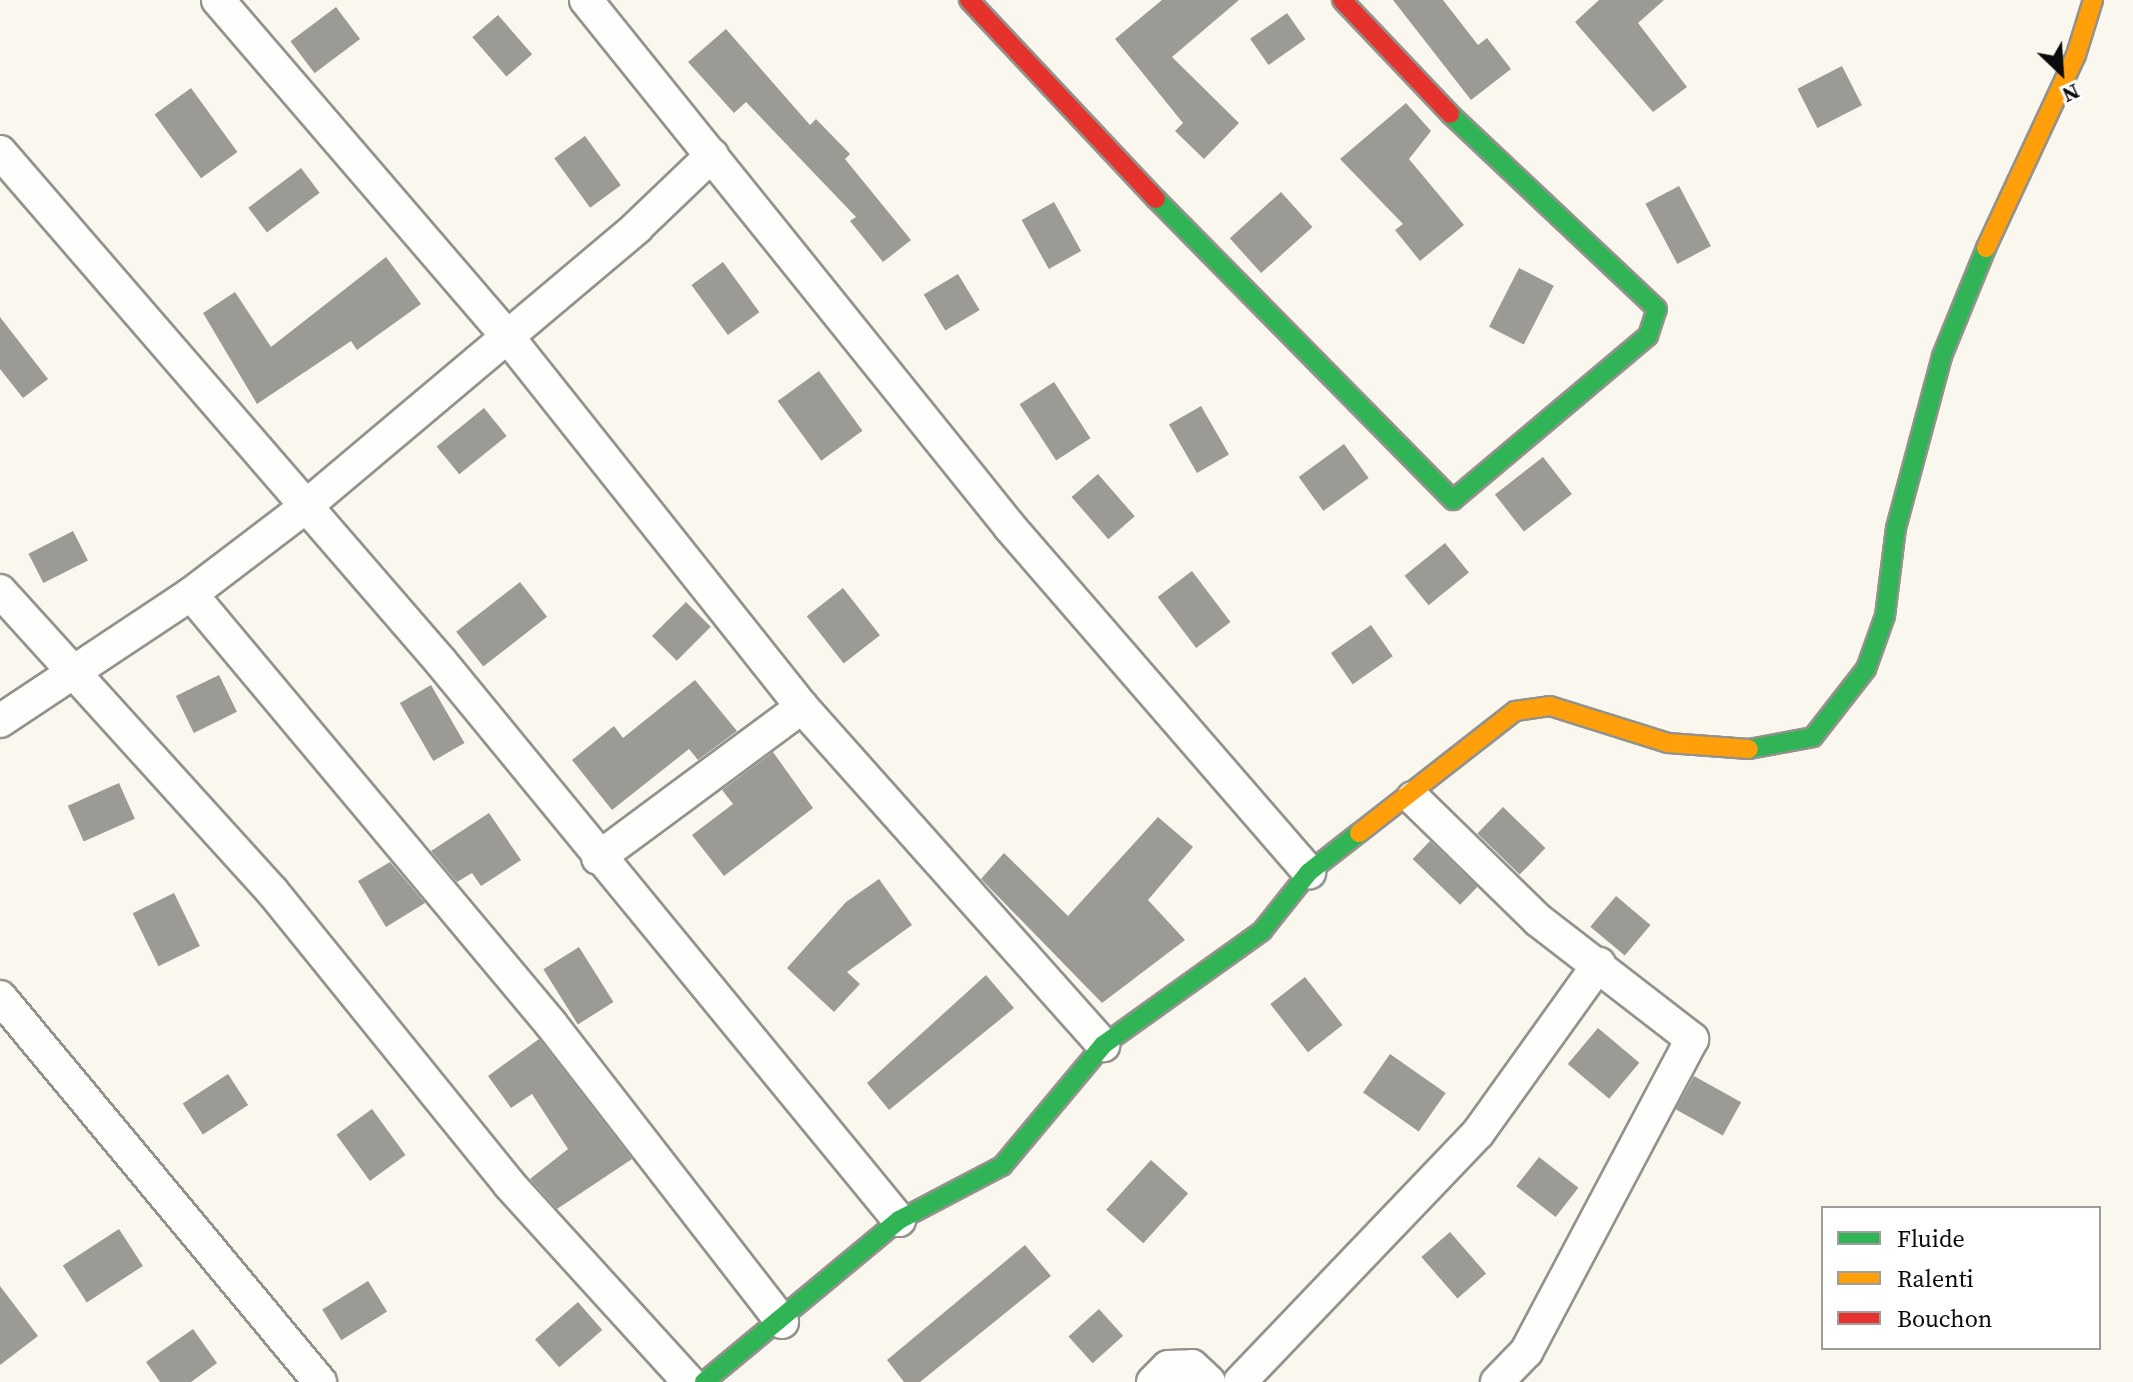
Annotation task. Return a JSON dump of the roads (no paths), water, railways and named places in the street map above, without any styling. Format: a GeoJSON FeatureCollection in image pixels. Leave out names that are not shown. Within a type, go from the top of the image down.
{"type":"FeatureCollection","features":[{"type":"Feature","properties":{"kind":"street"},"geometry":{"type":"LineString","coordinates":[[218,0],[507,336],[802,707],[1103,1045]]}},
{"type":"Feature","properties":{"kind":"street"},"geometry":{"type":"LineString","coordinates":[[586,0],[1010,527],[1309,872]]}},
{"type":"Feature","properties":{"kind":"street"},"geometry":{"type":"LineString","coordinates":[[969,0],[1277,328],[1453,500],[1648,336],[1657,309],[1499,166],[1342,0]]}},
{"type":"Feature","properties":{"kind":"street"},"geometry":{"type":"LineString","coordinates":[[704,1382],[782,1322],[899,1220],[1002,1166],[1103,1045],[1262,931],[1309,872],[1413,798],[1515,711],[1550,706],[1668,743],[1720,750],[1773,748],[1813,737],[1833,718],[1866,669],[1885,616],[1896,528],[1942,356],[2021,163],[2076,55],[2093,0]]}},
{"type":"Feature","properties":{"kind":"street"},"geometry":{"type":"LineString","coordinates":[[0,152],[441,662],[598,858],[899,1220]]}},
{"type":"Feature","properties":{"kind":"street"},"geometry":{"type":"LineString","coordinates":[[0,721],[191,594],[305,507],[507,336],[712,155]]}},
{"type":"Feature","properties":{"kind":"street"},"geometry":{"type":"LineString","coordinates":[[0,591],[72,675],[272,891],[509,1184],[689,1382]]}},
{"type":"Feature","properties":{"kind":"street"},"geometry":{"type":"LineString","coordinates":[[191,594],[551,1024],[782,1322]]}},
{"type":"Feature","properties":{"kind":"street"},"geometry":{"type":"LineString","coordinates":[[598,858],[802,707]]}},
{"type":"Feature","properties":{"kind":"street"},"geometry":{"type":"LineString","coordinates":[[1413,798],[1538,920],[1599,964],[1692,1039],[1526,1352],[1497,1382]]}},
{"type":"Feature","properties":{"kind":"street"},"geometry":{"type":"LineString","coordinates":[[1240,1382],[1478,1133],[1599,964]]}},
{"type":"Feature","properties":{"kind":"street"},"geometry":{"type":"LineString","coordinates":[[0,997],[320,1382]]}},
{"type":"Feature","properties":{"kind":"street"},"geometry":{"type":"LineString","coordinates":[[1153,1382],[1168,1367],[1192,1366],[1209,1382]]}}]}
